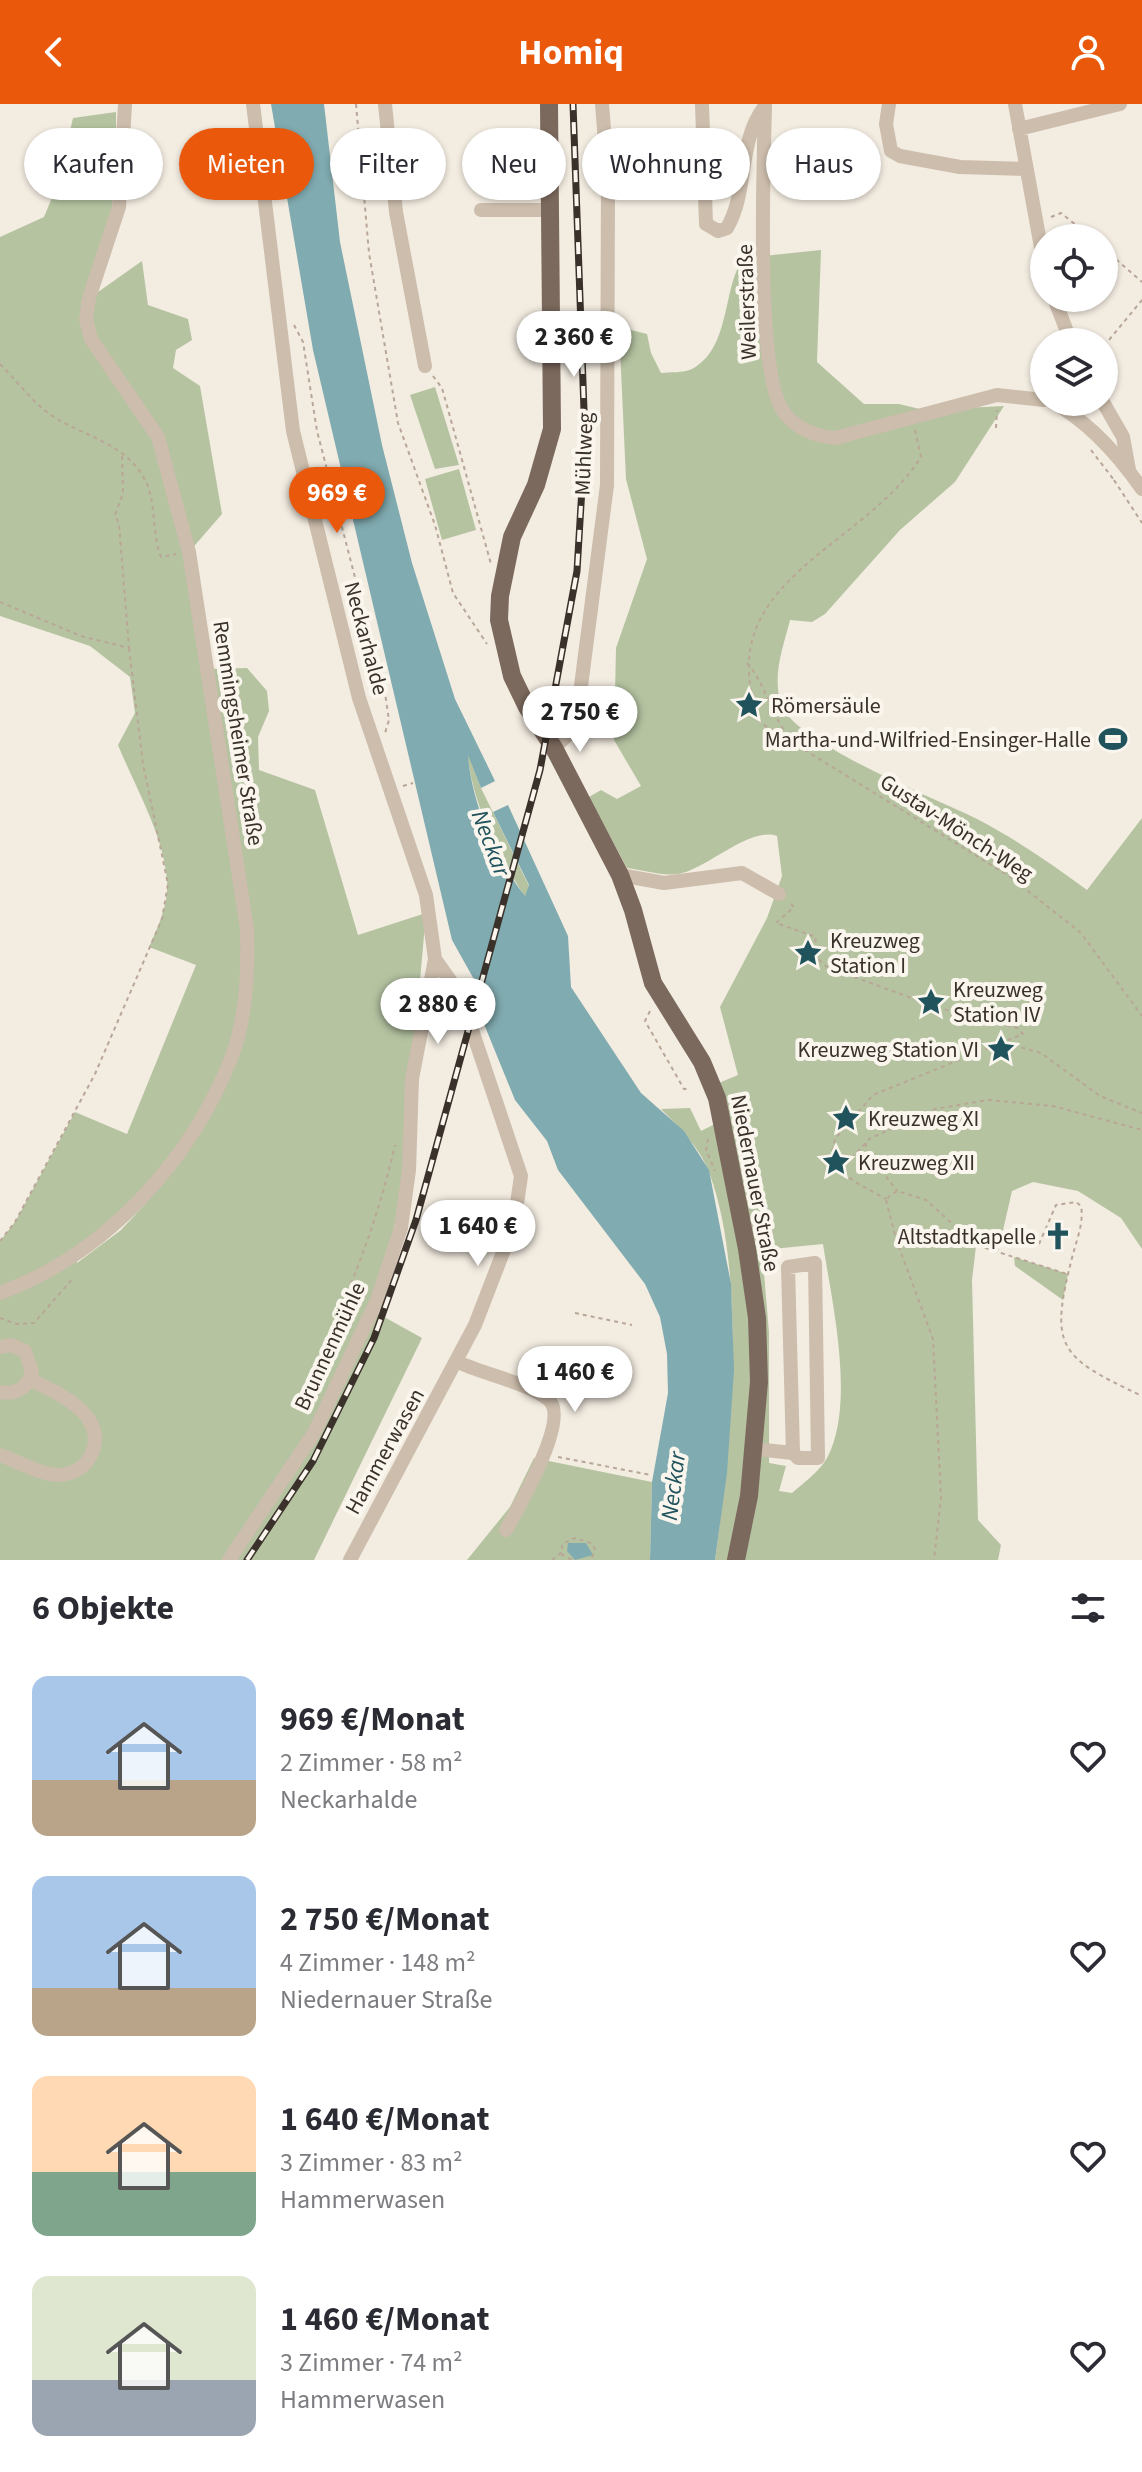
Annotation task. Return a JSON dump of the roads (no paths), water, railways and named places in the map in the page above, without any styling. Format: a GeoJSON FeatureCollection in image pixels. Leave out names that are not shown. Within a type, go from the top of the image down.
{"type":"FeatureCollection","features":[{"type":"Feature","properties":{"kind":"main road","name":"Niedernauer Straße"},"geometry":{"type":"LineString","coordinates":[[549,104],[552,429],[548,452],[505,563],[500,596],[504,648],[527,707],[554,748],[620,875],[653,983],[702,1062],[717,1098],[757,1318],[759,1382],[754,1449],[736,1560]]}},
{"type":"Feature","properties":{"kind":"street","name":"Remmingsheimer Straße"},"geometry":{"type":"LineString","coordinates":[[0,1293],[78,1255],[122,1220],[147,1191],[209,1102],[232,1054],[243,1014],[248,969],[247,929],[189,552],[158,437],[91,339],[86,319],[89,298],[119,207],[125,104]]}},
{"type":"Feature","properties":{"kind":"street","name":"Neckarhalde"},"geometry":{"type":"LineString","coordinates":[[253,104],[293,431],[355,683],[426,895],[435,959],[412,1079],[409,1128]]}},
{"type":"Feature","properties":{"kind":"street"},"geometry":{"type":"LineString","coordinates":[[385,104],[396,212],[425,366]]}},
{"type":"Feature","properties":{"kind":"street","name":"Mühlweg"},"geometry":{"type":"LineString","coordinates":[[554,748],[570,733],[577,717],[607,485],[608,179],[602,104]]}},
{"type":"Feature","properties":{"kind":"street"},"geometry":{"type":"LineString","coordinates":[[702,104],[702,198],[706,224],[718,231],[727,228],[733,217],[746,143],[754,120],[765,105]]}},
{"type":"Feature","properties":{"kind":"street"},"geometry":{"type":"LineString","coordinates":[[889,104],[886,124],[891,151],[900,156],[960,167],[1027,169]]}},
{"type":"Feature","properties":{"kind":"street"},"geometry":{"type":"LineString","coordinates":[[1015,104],[1037,224]]}},
{"type":"Feature","properties":{"kind":"street"},"geometry":{"type":"LineString","coordinates":[[1019,129],[1120,104]]}},
{"type":"Feature","properties":{"kind":"street","name":"Weilerstraße"},"geometry":{"type":"LineString","coordinates":[[765,105],[766,347],[773,389],[783,410],[813,436],[835,438],[997,395],[1030,399]]}},
{"type":"Feature","properties":{"kind":"street"},"geometry":{"type":"LineString","coordinates":[[481,210],[551,210]]}},
{"type":"Feature","properties":{"kind":"street"},"geometry":{"type":"LineString","coordinates":[[1083,416],[1142,489]]}},
{"type":"Feature","properties":{"kind":"street"},"geometry":{"type":"LineString","coordinates":[[1111,416],[1123,437],[1129,470]]}},
{"type":"Feature","properties":{"kind":"street"},"geometry":{"type":"LineString","coordinates":[[620,875],[664,883],[742,873],[779,894]]}},
{"type":"Feature","properties":{"kind":"street","name":"Hammerwasen"},"geometry":{"type":"LineString","coordinates":[[350,1560],[458,1362],[503,1258],[514,1224],[521,1176],[472,1030],[452,983],[435,959]]}},
{"type":"Feature","properties":{"kind":"street","name":"Brunnenmühle"},"geometry":{"type":"LineString","coordinates":[[229,1560],[314,1433],[377,1300],[401,1228],[409,1170],[409,1128]]}},
{"type":"Feature","properties":{"kind":"street"},"geometry":{"type":"LineString","coordinates":[[754,1449],[793,1453],[798,1458],[818,1458],[815,1263],[788,1267],[793,1453]]}},
{"type":"Feature","properties":{"kind":"street"},"geometry":{"type":"LineString","coordinates":[[0,1347],[11,1345],[25,1351],[32,1364],[30,1380],[18,1391],[0,1392]]}},
{"type":"Feature","properties":{"kind":"street"},"geometry":{"type":"LineString","coordinates":[[458,1362],[538,1392],[552,1403],[556,1415],[544,1454],[506,1530]]}},
{"type":"Feature","properties":{"kind":"street"},"geometry":{"type":"LineString","coordinates":[[0,1455],[55,1475],[75,1473],[87,1461],[96,1443],[95,1428],[82,1412],[61,1393],[30,1380]]}},
{"type":"Feature","properties":{"kind":"water","name":"Neckar"},"geometry":{"type":"Polygon","coordinates":[[[271,104],[324,104],[330,156],[330,200],[335,200],[340,242],[382,445],[412,563],[455,699],[495,781],[481,788],[468,755],[474,791],[487,829],[504,865],[525,896],[529,885],[493,812],[508,805],[568,936],[571,987],[641,1093],[684,1131],[709,1170],[731,1284],[734,1370],[727,1473],[715,1560],[650,1560],[652,1482],[668,1393],[667,1354],[660,1317],[645,1284],[558,1170],[547,1141],[515,1100],[484,1024],[490,1008],[452,940],[313,350],[287,200],[314,200],[314,128],[275,128],[271,104]]]}},
{"type":"Feature","properties":{"kind":"water"},"geometry":{"type":"Polygon","coordinates":[[[568,1543],[586,1543],[593,1555],[575,1560],[567,1551],[568,1543]]]}},
{"type":"Feature","properties":{"kind":"railway"},"geometry":{"type":"LineString","coordinates":[[247,1560],[313,1461],[374,1338],[416,1220],[540,770],[577,571],[585,438],[573,104]]}},
{"type":"Feature","properties":{"kind":"place","name":"Römersäule"},"geometry":{"type":"Point","coordinates":[749,705]}},
{"type":"Feature","properties":{"kind":"place","name":"Martha-und-Wilfried-Ensinger-Halle"},"geometry":{"type":"Point","coordinates":[1113,739]}},
{"type":"Feature","properties":{"kind":"place","name":"Kreuzweg Station I"},"geometry":{"type":"Point","coordinates":[808,953]}},
{"type":"Feature","properties":{"kind":"place","name":"Kreuzweg Station IV"},"geometry":{"type":"Point","coordinates":[931,1002]}},
{"type":"Feature","properties":{"kind":"place","name":"Kreuzweg Station VI"},"geometry":{"type":"Point","coordinates":[1001,1049]}},
{"type":"Feature","properties":{"kind":"place","name":"Kreuzweg XI"},"geometry":{"type":"Point","coordinates":[846,1118]}},
{"type":"Feature","properties":{"kind":"place","name":"Kreuzweg XII"},"geometry":{"type":"Point","coordinates":[836,1162]}},
{"type":"Feature","properties":{"kind":"place","name":"Altstadtkapelle"},"geometry":{"type":"Point","coordinates":[1058,1236]}}]}
